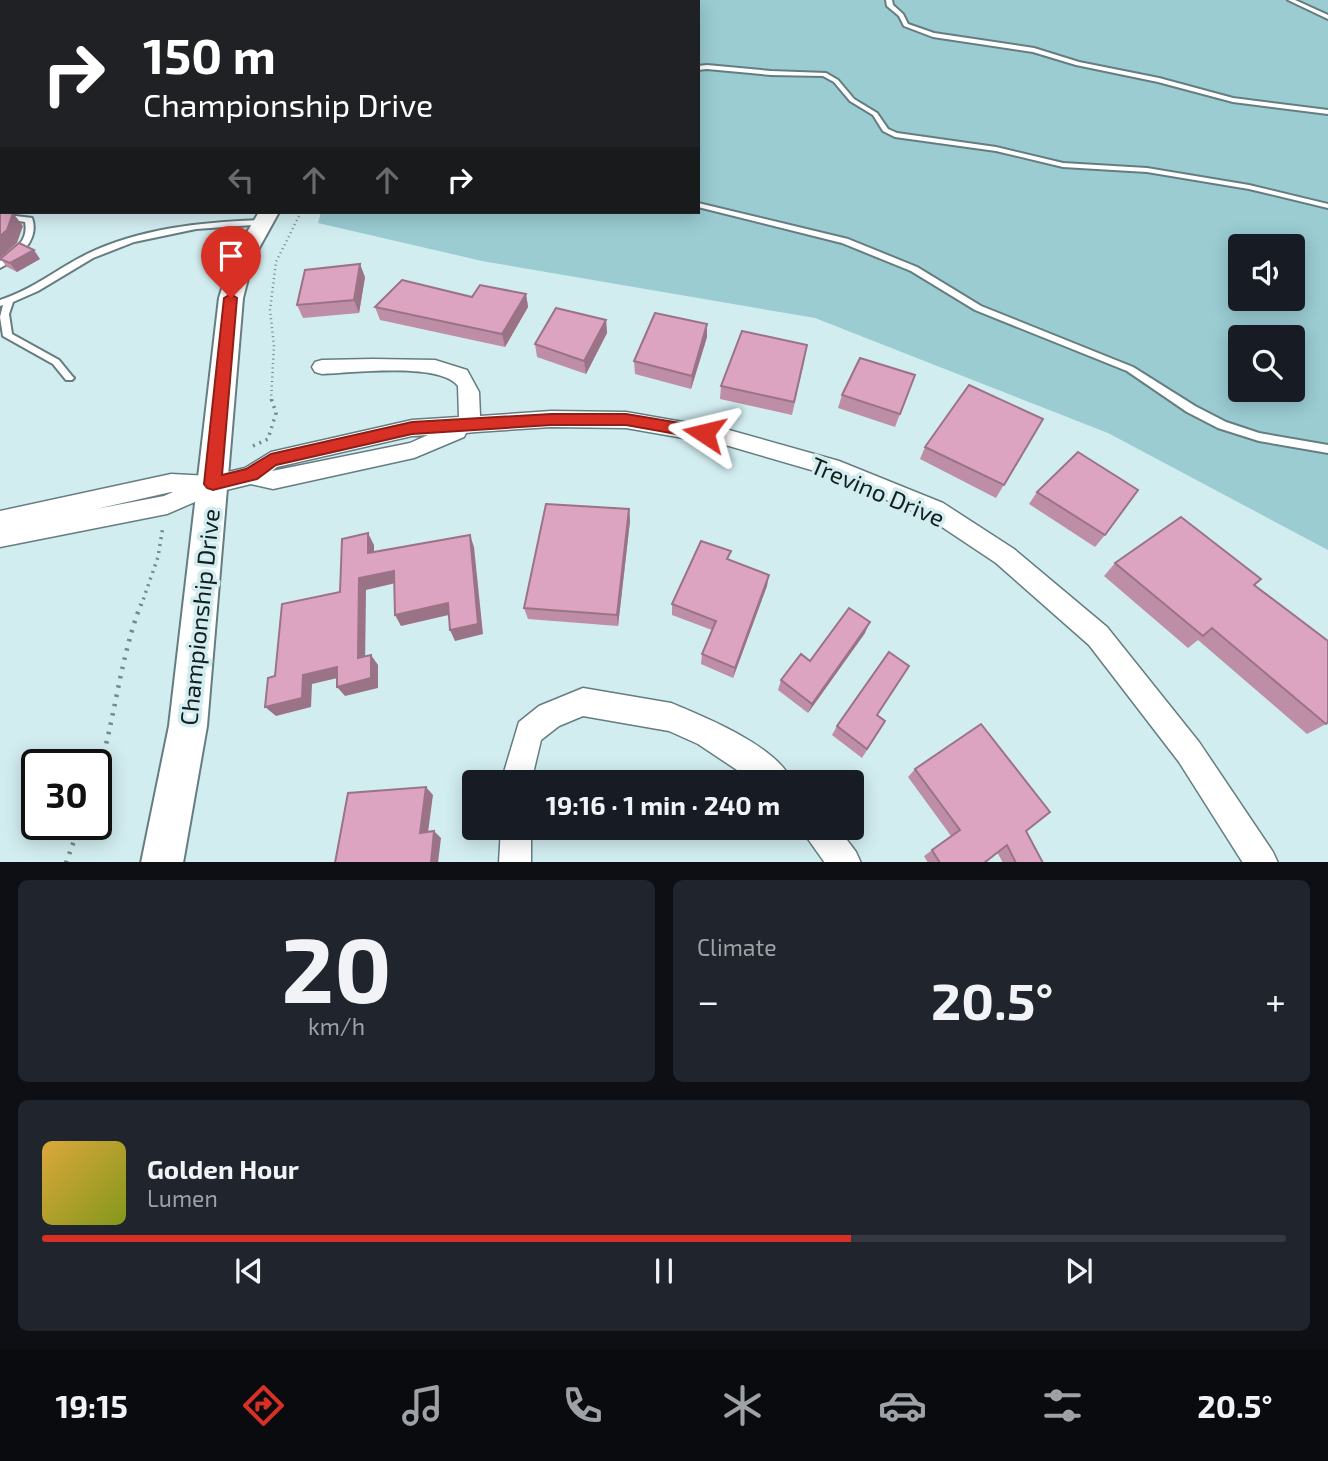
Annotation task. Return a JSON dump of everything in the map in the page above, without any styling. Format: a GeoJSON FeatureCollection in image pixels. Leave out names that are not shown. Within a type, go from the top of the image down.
{"type":"FeatureCollection","features":[{"type":"Feature","properties":{"kind":"street","name":"Championship Drive"},"geometry":{"type":"LineString","coordinates":[[162,862],[188,726],[231,298],[242,259],[265,217]]}},
{"type":"Feature","properties":{"kind":"street"},"geometry":{"type":"LineString","coordinates":[[322,368],[419,365],[444,367],[461,375],[468,387],[469,426]]}},
{"type":"Feature","properties":{"kind":"street","name":"Trevino Drive"},"geometry":{"type":"LineString","coordinates":[[213,484],[251,475],[273,480],[414,450],[469,426],[551,419],[626,420],[729,438],[831,467],[935,510],[1005,556],[1098,636],[1189,752],[1261,862]]}},
{"type":"Feature","properties":{"kind":"street"},"geometry":{"type":"LineString","coordinates":[[0,520],[171,483],[213,484]]}},
{"type":"Feature","properties":{"kind":"street"},"geometry":{"type":"LineString","coordinates":[[0,537],[167,505],[213,484]]}},
{"type":"Feature","properties":{"kind":"street"},"geometry":{"type":"LineString","coordinates":[[519,770],[529,732],[549,716],[583,702],[671,717],[708,734],[763,770]]}},
{"type":"Feature","properties":{"kind":"street"},"geometry":{"type":"LineString","coordinates":[[515,862],[516,840]]}},
{"type":"Feature","properties":{"kind":"street"},"geometry":{"type":"LineString","coordinates":[[829,840],[844,862]]}},
{"type":"Feature","properties":{"kind":"lane"},"geometry":{"type":"LineString","coordinates":[[889,0],[890,6],[901,15],[906,25],[923,33],[1015,46],[1233,100],[1328,113]]}},
{"type":"Feature","properties":{"kind":"lane"},"geometry":{"type":"LineString","coordinates":[[1291,0],[1328,17]]}},
{"type":"Feature","properties":{"kind":"lane"},"geometry":{"type":"LineString","coordinates":[[700,68],[824,74],[836,81],[852,100],[875,114],[884,129],[895,135],[996,149],[1063,165],[1147,170],[1248,187],[1328,206]]}},
{"type":"Feature","properties":{"kind":"lane"},"geometry":{"type":"LineString","coordinates":[[700,205],[845,241],[914,269],[978,308],[1130,369],[1191,409],[1223,425],[1259,437],[1328,449]]}},
{"type":"Feature","properties":{"kind":"lane"},"geometry":{"type":"LineString","coordinates":[[0,216],[29,220],[31,226],[31,233],[20,250],[1,263]]}},
{"type":"Feature","properties":{"kind":"lane"},"geometry":{"type":"LineString","coordinates":[[69,378],[56,362],[8,337],[4,302],[91,256],[133,239],[265,217]]}},
{"type":"Feature","properties":{"kind":"path"},"geometry":{"type":"LineString","coordinates":[[253,446],[268,439],[276,413],[271,400],[274,346],[270,310],[275,262],[300,214]]}},
{"type":"Feature","properties":{"kind":"path"},"geometry":{"type":"LineString","coordinates":[[103,749],[128,640],[150,588],[162,545],[163,523]]}},
{"type":"Feature","properties":{"kind":"path"},"geometry":{"type":"LineString","coordinates":[[66,862],[74,840]]}},
{"type":"Feature","properties":{"kind":"shaded area"},"geometry":{"type":"Polygon","coordinates":[[[700,0],[1328,0],[1328,550],[1108,433],[815,318],[482,261],[318,223],[320,214],[700,214],[700,0]]]}},
{"type":"Feature","properties":{"kind":"building"},"geometry":{"type":"Polygon","coordinates":[[[0,214],[13,214],[7,230],[0,236],[0,214]]]}},
{"type":"Feature","properties":{"kind":"building"},"geometry":{"type":"Polygon","coordinates":[[[19,243],[34,250],[10,263],[0,259],[19,243]]]}},
{"type":"Feature","properties":{"kind":"building"},"geometry":{"type":"Polygon","coordinates":[[[360,264],[354,300],[297,305],[305,270],[360,264]]]}},
{"type":"Feature","properties":{"kind":"building"},"geometry":{"type":"Polygon","coordinates":[[[402,280],[472,297],[480,285],[526,294],[502,334],[375,307],[402,280]]]}},
{"type":"Feature","properties":{"kind":"building"},"geometry":{"type":"Polygon","coordinates":[[[556,308],[606,320],[584,361],[535,344],[556,308]]]}},
{"type":"Feature","properties":{"kind":"building"},"geometry":{"type":"Polygon","coordinates":[[[655,313],[707,324],[692,376],[634,361],[655,313]]]}},
{"type":"Feature","properties":{"kind":"building"},"geometry":{"type":"Polygon","coordinates":[[[742,331],[807,345],[794,402],[721,386],[742,331]]]}},
{"type":"Feature","properties":{"kind":"building"},"geometry":{"type":"Polygon","coordinates":[[[860,358],[915,375],[900,414],[842,395],[860,358]]]}},
{"type":"Feature","properties":{"kind":"building"},"geometry":{"type":"Polygon","coordinates":[[[969,385],[1043,419],[1004,485],[925,447],[969,385]]]}},
{"type":"Feature","properties":{"kind":"building"},"geometry":{"type":"Polygon","coordinates":[[[1078,452],[1138,490],[1105,535],[1037,492],[1078,452]]]}},
{"type":"Feature","properties":{"kind":"building"},"geometry":{"type":"Polygon","coordinates":[[[546,504],[629,509],[617,615],[524,608],[546,504]]]}},
{"type":"Feature","properties":{"kind":"building"},"geometry":{"type":"Polygon","coordinates":[[[1181,517],[1261,579],[1254,585],[1328,641],[1326,724],[1212,628],[1203,636],[1115,563],[1181,517]]]}},
{"type":"Feature","properties":{"kind":"building"},"geometry":{"type":"Polygon","coordinates":[[[368,533],[368,553],[470,535],[478,624],[450,630],[448,603],[395,615],[394,571],[359,578],[358,658],[371,655],[371,678],[337,687],[337,667],[303,675],[302,698],[265,707],[268,678],[275,676],[282,604],[340,592],[342,539],[368,533]]]}},
{"type":"Feature","properties":{"kind":"building"},"geometry":{"type":"Polygon","coordinates":[[[701,541],[731,551],[727,559],[769,575],[735,668],[702,654],[716,621],[672,604],[701,541]]]}},
{"type":"Feature","properties":{"kind":"building"},"geometry":{"type":"Polygon","coordinates":[[[849,608],[870,622],[812,704],[781,680],[801,654],[810,661],[849,608]]]}},
{"type":"Feature","properties":{"kind":"building"},"geometry":{"type":"Polygon","coordinates":[[[889,652],[909,666],[877,715],[885,721],[867,749],[837,726],[889,652]]]}},
{"type":"Feature","properties":{"kind":"building"},"geometry":{"type":"Polygon","coordinates":[[[981,724],[1050,812],[1026,831],[1042,862],[1016,862],[1007,845],[985,862],[939,862],[932,850],[960,830],[915,769],[981,724]]]}},
{"type":"Feature","properties":{"kind":"building"},"geometry":{"type":"Polygon","coordinates":[[[426,787],[420,833],[434,831],[431,862],[335,862],[348,793],[426,787]]]}},
{"type":"Feature","properties":{"kind":"route"},"geometry":{"type":"LineString","coordinates":[[231,298],[213,484],[251,475],[271,460],[412,428],[551,419],[626,420],[704,433]]}}]}
